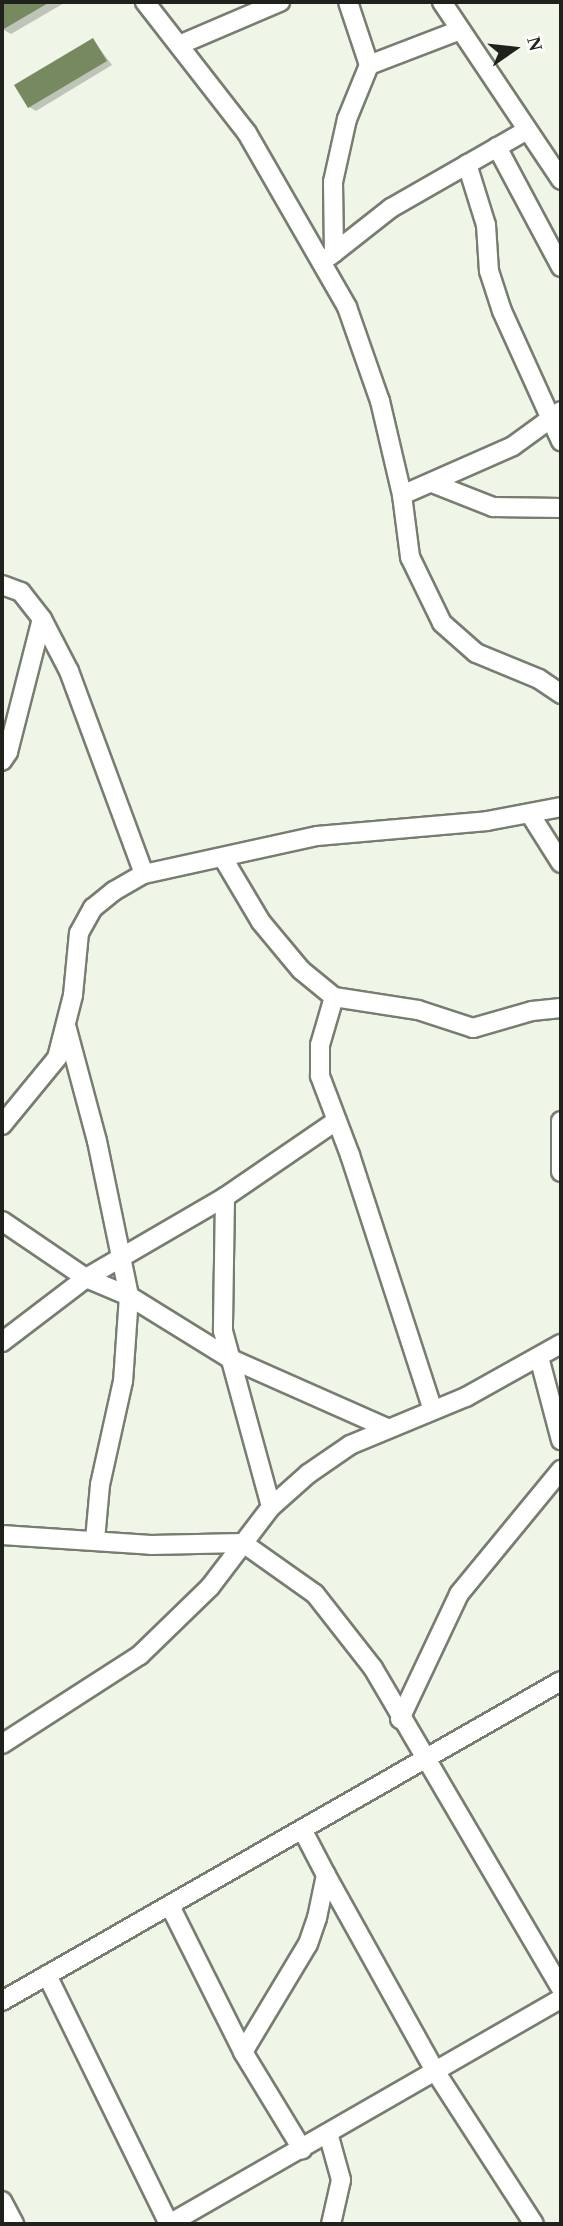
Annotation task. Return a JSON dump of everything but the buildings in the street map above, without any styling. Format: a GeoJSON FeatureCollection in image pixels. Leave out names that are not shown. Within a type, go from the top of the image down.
{"type":"FeatureCollection","features":[{"type":"Feature","properties":{"kind":"street"},"geometry":{"type":"LineString","coordinates":[[145,2],[247,133],[329,257],[380,401],[402,495],[410,557],[442,623],[476,653],[539,678],[561,694]]}},
{"type":"Feature","properties":{"kind":"street"},"geometry":{"type":"LineString","coordinates":[[179,45],[280,2]]}},
{"type":"Feature","properties":{"kind":"street"},"geometry":{"type":"LineString","coordinates":[[329,257],[333,182],[346,120],[369,65],[348,2]]}},
{"type":"Feature","properties":{"kind":"street"},"geometry":{"type":"LineString","coordinates":[[442,2],[527,130],[555,155],[561,180]]}},
{"type":"Feature","properties":{"kind":"street"},"geometry":{"type":"LineString","coordinates":[[369,65],[460,30]]}},
{"type":"Feature","properties":{"kind":"street"},"geometry":{"type":"LineString","coordinates":[[329,257],[391,208],[527,130]]}},
{"type":"Feature","properties":{"kind":"street"},"geometry":{"type":"LineString","coordinates":[[497,147],[561,267]]}},
{"type":"Feature","properties":{"kind":"street"},"geometry":{"type":"LineString","coordinates":[[467,164],[486,225],[489,271],[502,311],[555,415],[561,441]]}},
{"type":"Feature","properties":{"kind":"street"},"geometry":{"type":"LineString","coordinates":[[402,495],[513,446],[555,415]]}},
{"type":"Feature","properties":{"kind":"street"},"geometry":{"type":"LineString","coordinates":[[432,483],[493,507],[561,508]]}},
{"type":"Feature","properties":{"kind":"street"},"geometry":{"type":"LineString","coordinates":[[2,585],[21,592],[42,619],[97,737],[116,803],[144,874]]}},
{"type":"Feature","properties":{"kind":"street"},"geometry":{"type":"LineString","coordinates":[[2,761],[8,751],[42,619]]}},
{"type":"Feature","properties":{"kind":"street"},"geometry":{"type":"LineString","coordinates":[[2,1125],[57,1058],[66,1028],[79,933],[93,908],[144,874],[317,836],[530,814],[561,807]]}},
{"type":"Feature","properties":{"kind":"street"},"geometry":{"type":"LineString","coordinates":[[530,814],[561,863]]}},
{"type":"Feature","properties":{"kind":"street"},"geometry":{"type":"LineString","coordinates":[[223,858],[261,922],[301,970],[334,997],[418,1010],[473,1028],[532,1011],[561,1009]]}},
{"type":"Feature","properties":{"kind":"street"},"geometry":{"type":"LineString","coordinates":[[334,997],[320,1045],[320,1076],[433,1409]]}},
{"type":"Feature","properties":{"kind":"street"},"geometry":{"type":"LineString","coordinates":[[66,1028],[129,1296],[123,1381],[100,1485],[95,1540]]}},
{"type":"Feature","properties":{"kind":"street"},"geometry":{"type":"LineString","coordinates":[[561,1121],[561,1172]]}},
{"type":"Feature","properties":{"kind":"street"},"geometry":{"type":"LineString","coordinates":[[2,1342],[86,1278],[225,1197],[336,1122]]}},
{"type":"Feature","properties":{"kind":"street"},"geometry":{"type":"LineString","coordinates":[[225,1197],[223,1331],[271,1507]]}},
{"type":"Feature","properties":{"kind":"street"},"geometry":{"type":"LineString","coordinates":[[2,1221],[86,1278],[129,1296],[229,1358],[387,1428]]}},
{"type":"Feature","properties":{"kind":"street"},"geometry":{"type":"LineString","coordinates":[[2,1744],[112,1678],[140,1656],[209,1587],[271,1507],[350,1445],[433,1409],[561,1345]]}},
{"type":"Feature","properties":{"kind":"street"},"geometry":{"type":"LineString","coordinates":[[538,1357],[561,1440]]}},
{"type":"Feature","properties":{"kind":"street"},"geometry":{"type":"LineString","coordinates":[[400,1719],[459,1594],[561,1470]]}},
{"type":"Feature","properties":{"kind":"street"},"geometry":{"type":"LineString","coordinates":[[2,1535],[243,1543],[315,1594],[345,1628],[561,1988]]}},
{"type":"Feature","properties":{"kind":"street"},"geometry":{"type":"LineString","coordinates":[[2,2001],[561,1681]]}},
{"type":"Feature","properties":{"kind":"street"},"geometry":{"type":"LineString","coordinates":[[303,1831],[435,2071],[534,2224]]}},
{"type":"Feature","properties":{"kind":"street"},"geometry":{"type":"LineString","coordinates":[[243,2052],[308,1944],[326,1875]]}},
{"type":"Feature","properties":{"kind":"street"},"geometry":{"type":"LineString","coordinates":[[170,1906],[243,2052],[302,2149]]}},
{"type":"Feature","properties":{"kind":"street"},"geometry":{"type":"LineString","coordinates":[[47,1975],[169,2224],[561,1999]]}},
{"type":"Feature","properties":{"kind":"street"},"geometry":{"type":"LineString","coordinates":[[328,2133],[341,2180],[331,2224]]}},
{"type":"Feature","properties":{"kind":"street"},"geometry":{"type":"LineString","coordinates":[[2,2201],[14,2224]]}}]}
